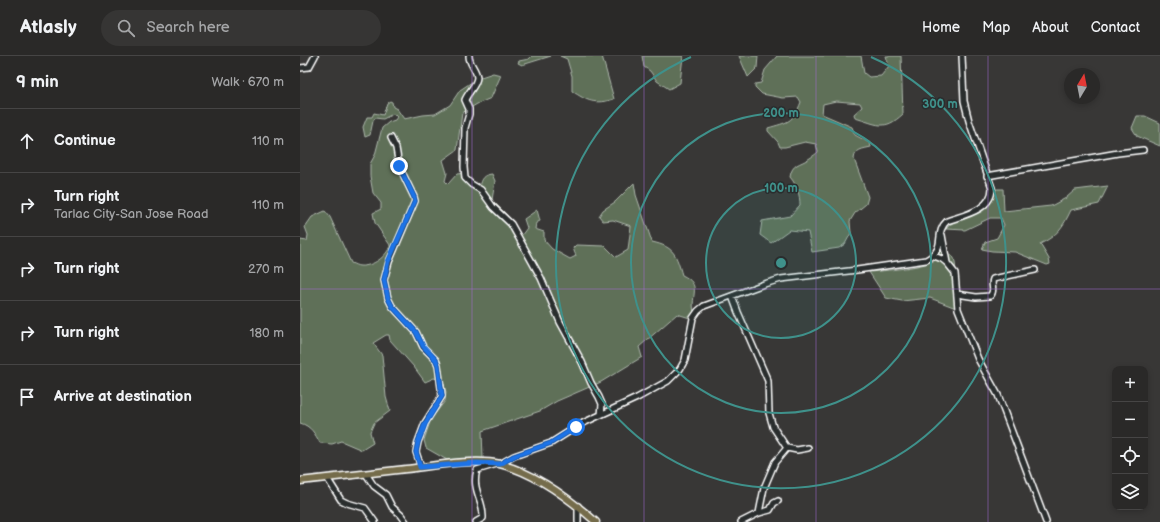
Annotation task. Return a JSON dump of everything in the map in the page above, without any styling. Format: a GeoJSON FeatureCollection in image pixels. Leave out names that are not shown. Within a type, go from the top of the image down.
{"type":"FeatureCollection","features":[{"type":"Feature","properties":{"kind":"main road"},"geometry":{"type":"LineString","coordinates":[[300,481],[420,467],[477,463],[499,464],[515,469],[536,479],[578,506],[596,522]]}},
{"type":"Feature","properties":{"kind":"street"},"geometry":{"type":"LineString","coordinates":[[300,68],[309,67],[315,56]]}},
{"type":"Feature","properties":{"kind":"street"},"geometry":{"type":"LineString","coordinates":[[469,56],[469,61],[477,76],[476,82],[465,100],[469,114],[465,128],[464,160],[466,178],[471,184],[481,190],[493,207],[511,224],[541,278],[557,317],[582,362],[599,397],[602,404],[601,415]]}},
{"type":"Feature","properties":{"kind":"street"},"geometry":{"type":"LineString","coordinates":[[476,522],[483,518],[484,510],[477,493],[475,477],[477,470],[499,464],[514,456],[551,443],[576,427],[658,387],[676,374],[683,365],[687,355],[692,321],[695,314],[704,306],[773,280],[847,272],[926,260],[934,256],[938,248],[942,226],[947,221],[969,214],[989,201],[992,188],[964,102],[962,56]]}},
{"type":"Feature","properties":{"kind":"street"},"geometry":{"type":"LineString","coordinates":[[391,138],[396,148],[399,166],[415,201],[388,262],[384,280],[388,298],[392,306],[416,332],[423,346],[436,360],[443,394],[441,400],[430,414],[418,442],[416,452],[420,467]]}},
{"type":"Feature","properties":{"kind":"street"},"geometry":{"type":"LineString","coordinates":[[987,176],[1143,150]]}},
{"type":"Feature","properties":{"kind":"street"},"geometry":{"type":"LineString","coordinates":[[941,230],[947,263]]}},
{"type":"Feature","properties":{"kind":"street"},"geometry":{"type":"LineString","coordinates":[[934,256],[947,263],[955,273],[958,309],[978,359],[998,395],[1046,522]]}},
{"type":"Feature","properties":{"kind":"street"},"geometry":{"type":"LineString","coordinates":[[957,294],[976,297],[990,296],[993,292],[993,279],[1035,270]]}},
{"type":"Feature","properties":{"kind":"street"},"geometry":{"type":"LineString","coordinates":[[732,296],[768,381],[769,413],[773,427],[787,448],[797,450],[808,448]]}},
{"type":"Feature","properties":{"kind":"street"},"geometry":{"type":"LineString","coordinates":[[759,513],[764,488],[775,462],[787,448]]}},
{"type":"Feature","properties":{"kind":"street"},"geometry":{"type":"LineString","coordinates":[[366,474],[374,486],[386,495],[392,507],[401,514],[406,522]]}},
{"type":"Feature","properties":{"kind":"street"},"geometry":{"type":"LineString","coordinates":[[327,478],[341,500],[364,508],[375,522]]}},
{"type":"Feature","properties":{"kind":"street"},"geometry":{"type":"LineString","coordinates":[[741,522],[759,513],[770,510],[774,503],[778,501]]}},
{"type":"Feature","properties":{"kind":"street"},"geometry":{"type":"LineString","coordinates":[[578,506],[578,522]]}},
{"type":"Feature","properties":{"kind":"green space"},"geometry":{"type":"Polygon","coordinates":[[[532,56],[551,56],[522,65],[518,63],[519,61],[529,59],[532,56]]]}},
{"type":"Feature","properties":{"kind":"green space"},"geometry":{"type":"Polygon","coordinates":[[[560,56],[602,56],[614,99],[596,102],[587,100],[572,91],[572,76],[567,59],[560,56]]]}},
{"type":"Feature","properties":{"kind":"green space"},"geometry":{"type":"Polygon","coordinates":[[[642,56],[683,56],[680,83],[669,89],[657,81],[650,71],[644,67],[642,56]]]}},
{"type":"Feature","properties":{"kind":"green space"},"geometry":{"type":"Polygon","coordinates":[[[739,56],[758,56],[757,68],[748,77],[739,56]]]}},
{"type":"Feature","properties":{"kind":"green space"},"geometry":{"type":"Polygon","coordinates":[[[777,56],[861,56],[864,73],[869,77],[881,76],[889,66],[886,56],[901,56],[903,114],[896,120],[885,125],[880,125],[855,118],[854,114],[862,107],[860,103],[836,101],[823,104],[822,114],[852,127],[855,135],[870,143],[871,147],[858,151],[854,159],[868,197],[866,204],[855,213],[850,221],[851,233],[845,244],[839,248],[812,252],[808,232],[789,230],[771,243],[760,235],[762,221],[790,216],[800,205],[798,190],[790,177],[791,172],[797,165],[818,152],[816,144],[805,142],[780,147],[778,142],[768,131],[768,128],[789,121],[795,114],[801,102],[798,97],[783,98],[762,94],[755,87],[755,84],[761,83],[765,70],[777,56]]]}},
{"type":"Feature","properties":{"kind":"green space"},"geometry":{"type":"Polygon","coordinates":[[[493,73],[501,75],[491,98],[462,113],[457,150],[443,160],[447,173],[445,181],[448,184],[457,174],[465,173],[479,187],[481,181],[486,175],[492,174],[495,181],[492,200],[511,219],[521,236],[527,228],[524,219],[537,210],[540,221],[536,223],[535,229],[544,232],[544,240],[552,249],[570,259],[576,256],[573,248],[576,245],[605,246],[616,257],[628,250],[631,226],[613,220],[603,221],[599,216],[603,210],[615,202],[634,183],[636,195],[652,242],[666,246],[670,249],[676,257],[682,275],[692,283],[694,287],[694,312],[690,318],[677,314],[639,347],[642,357],[601,382],[557,401],[540,411],[482,431],[483,459],[447,460],[426,448],[424,440],[431,419],[445,401],[446,392],[443,381],[434,378],[425,382],[390,340],[389,335],[386,335],[373,343],[382,355],[386,397],[390,411],[374,423],[370,432],[373,443],[362,450],[341,441],[332,444],[320,443],[310,428],[300,423],[300,240],[307,241],[308,235],[305,227],[312,217],[325,211],[330,217],[351,263],[359,266],[365,266],[374,263],[383,257],[390,245],[375,223],[373,213],[381,209],[381,203],[373,193],[370,176],[370,164],[375,155],[382,128],[389,122],[395,120],[397,117],[393,114],[383,119],[375,118],[370,135],[365,137],[363,127],[367,117],[372,117],[374,113],[383,115],[387,103],[390,101],[392,102],[393,107],[397,109],[404,119],[435,114],[450,105],[460,90],[478,78],[493,73]]]}},
{"type":"Feature","properties":{"kind":"green space"},"geometry":{"type":"Polygon","coordinates":[[[1137,116],[1145,116],[1160,123],[1160,146],[1137,136],[1132,128],[1137,116]]]}},
{"type":"Feature","properties":{"kind":"green space"},"geometry":{"type":"Polygon","coordinates":[[[1108,186],[1099,204],[1071,210],[1059,230],[1051,238],[1040,244],[1049,259],[1050,264],[1047,265],[1015,252],[982,249],[985,242],[997,238],[1004,225],[1001,218],[990,218],[965,230],[946,229],[957,220],[985,208],[993,198],[994,189],[1003,189],[1004,211],[1051,206],[1066,198],[1075,190],[1108,186]]]}},
{"type":"Feature","properties":{"kind":"green space"},"geometry":{"type":"Polygon","coordinates":[[[941,247],[954,258],[956,276],[956,308],[930,298],[902,301],[886,298],[869,272],[904,268],[932,262],[936,259],[941,247]]]}},
{"type":"Feature","properties":{"kind":"route"},"geometry":{"type":"LineString","coordinates":[[399,166],[415,201],[388,262],[384,280],[388,298],[392,306],[416,332],[423,346],[436,360],[443,394],[441,400],[430,414],[425,424],[416,448],[420,467],[477,463],[500,464],[514,456],[551,443],[576,427]]}}]}
